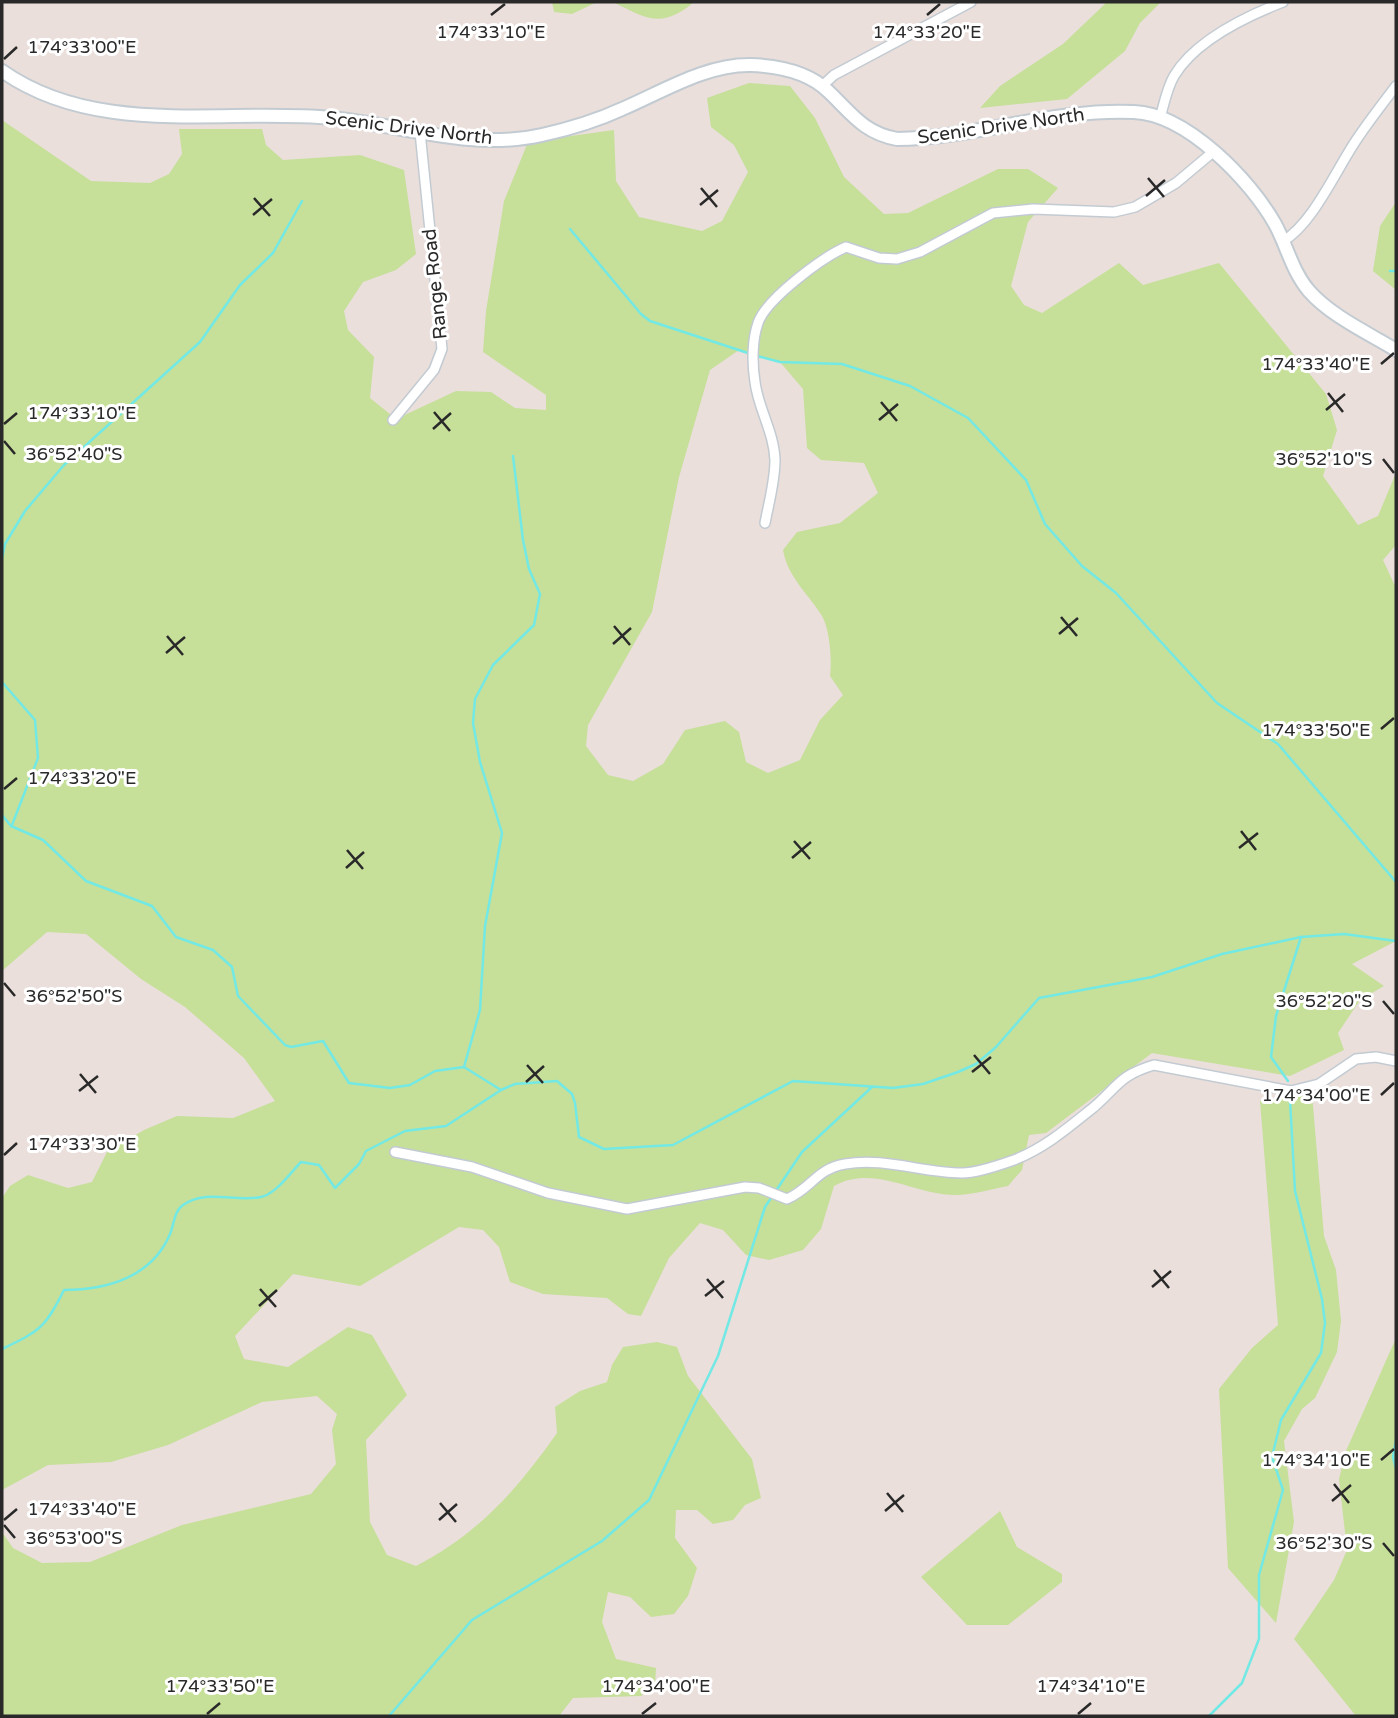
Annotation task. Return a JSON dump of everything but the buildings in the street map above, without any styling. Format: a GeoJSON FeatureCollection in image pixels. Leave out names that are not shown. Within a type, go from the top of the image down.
{"type":"FeatureCollection","features":[{"type":"Feature","properties":{"kind":"main road","name":"Scenic Drive North"},"geometry":{"type":"LineString","coordinates":[[2,71],[47,95],[139,115],[326,118],[482,140],[539,136],[593,121],[699,75],[733,66],[783,69],[805,75],[822,86],[859,125],[878,135],[897,139],[1097,114],[1134,112],[1160,118],[1188,132],[1213,152],[1255,196],[1283,241],[1301,282],[1314,296],[1396,351]]}},
{"type":"Feature","properties":{"kind":"street"},"geometry":{"type":"LineString","coordinates":[[822,86],[834,75],[971,2]]}},
{"type":"Feature","properties":{"kind":"street"},"geometry":{"type":"LineString","coordinates":[[1160,118],[1170,83],[1190,57],[1229,29],[1283,2]]}},
{"type":"Feature","properties":{"kind":"street"},"geometry":{"type":"LineString","coordinates":[[1283,241],[1292,236],[1311,212],[1356,140],[1396,86]]}},
{"type":"Feature","properties":{"kind":"street","name":"Range Road"},"geometry":{"type":"LineString","coordinates":[[393,420],[434,370],[442,349],[420,132]]}},
{"type":"Feature","properties":{"kind":"street"},"geometry":{"type":"LineString","coordinates":[[765,523],[775,458],[755,383],[754,344],[758,320],[801,277],[830,254],[846,247],[879,258],[897,258],[920,253],[993,213],[1033,209],[1114,212],[1135,207],[1177,183],[1213,152]]}},
{"type":"Feature","properties":{"kind":"street"},"geometry":{"type":"LineString","coordinates":[[395,1152],[472,1167],[548,1193],[627,1209],[745,1187],[759,1188],[788,1199],[806,1191],[819,1172],[844,1164],[869,1163],[964,1173],[1014,1160],[1048,1144],[1096,1105],[1116,1083],[1136,1070],[1154,1065],[1291,1091],[1319,1084],[1356,1059],[1376,1057],[1396,1061]]}},
{"type":"Feature","properties":{"kind":"green space"},"geometry":{"type":"Polygon","coordinates":[[[552,2],[597,2],[572,14],[554,12],[552,2]]]}},
{"type":"Feature","properties":{"kind":"green space"},"geometry":{"type":"Polygon","coordinates":[[[613,2],[694,2],[673,16],[654,19],[613,2]]]}},
{"type":"Feature","properties":{"kind":"green space"},"geometry":{"type":"Polygon","coordinates":[[[1107,2],[1161,2],[1140,23],[1125,51],[1067,99],[980,108],[1000,86],[1063,44],[1107,2]]]}},
{"type":"Feature","properties":{"kind":"green space"},"geometry":{"type":"Polygon","coordinates":[[[749,83],[790,86],[815,118],[844,177],[884,214],[908,213],[998,169],[1028,169],[1058,188],[1028,222],[1011,286],[1024,305],[1042,313],[1119,263],[1143,285],[1219,263],[1326,394],[1337,430],[1323,476],[1358,525],[1378,516],[1396,473],[1396,545],[1383,560],[1396,588],[1396,941],[1352,964],[1384,986],[1360,1000],[1338,1033],[1344,1050],[1290,1076],[1152,1053],[1046,1133],[1029,1135],[1022,1170],[1008,1186],[955,1195],[939,1194],[879,1179],[849,1180],[834,1186],[821,1229],[803,1250],[769,1260],[746,1255],[723,1230],[700,1223],[669,1258],[641,1316],[628,1314],[607,1298],[543,1294],[510,1282],[499,1247],[483,1230],[459,1227],[360,1286],[293,1274],[235,1336],[244,1359],[288,1367],[348,1327],[372,1335],[407,1395],[366,1440],[370,1522],[387,1555],[416,1566],[459,1540],[495,1509],[557,1433],[555,1407],[580,1391],[607,1382],[612,1365],[623,1347],[657,1342],[677,1347],[688,1376],[752,1459],[761,1498],[745,1505],[733,1520],[713,1524],[697,1510],[676,1510],[675,1538],[697,1568],[688,1596],[674,1614],[651,1617],[630,1597],[608,1592],[602,1622],[616,1659],[656,1668],[655,1685],[641,1696],[573,1698],[559,1716],[2,1716],[2,1532],[13,1548],[42,1563],[90,1562],[182,1525],[311,1494],[336,1464],[332,1430],[337,1414],[317,1396],[262,1402],[168,1445],[111,1462],[48,1465],[2,1490],[2,1198],[10,1186],[28,1175],[68,1188],[92,1182],[107,1152],[144,1130],[177,1116],[233,1118],[275,1101],[244,1058],[185,1007],[141,979],[86,934],[47,932],[2,971],[2,120],[91,181],[150,183],[169,174],[182,154],[179,129],[262,129],[266,145],[283,160],[360,155],[404,170],[416,254],[396,270],[363,282],[344,311],[348,330],[374,357],[370,398],[396,419],[456,391],[491,392],[515,408],[546,410],[546,395],[483,352],[486,311],[504,201],[528,142],[614,130],[616,181],[639,217],[702,231],[722,221],[748,172],[734,145],[711,127],[707,98],[749,83]],[[739,350],[710,370],[679,477],[652,612],[588,725],[586,746],[608,775],[633,781],[663,764],[685,730],[725,721],[739,732],[746,762],[768,773],[800,760],[820,720],[843,695],[830,676],[830,645],[825,622],[789,569],[783,550],[797,532],[840,523],[878,493],[864,463],[821,460],[807,448],[803,389],[780,362],[739,350]]]}},
{"type":"Feature","properties":{"kind":"green space"},"geometry":{"type":"Polygon","coordinates":[[[1396,202],[1396,290],[1373,271],[1380,226],[1396,202]]]}},
{"type":"Feature","properties":{"kind":"green space"},"geometry":{"type":"Polygon","coordinates":[[[1312,1094],[1324,1236],[1336,1270],[1341,1321],[1337,1352],[1315,1398],[1302,1409],[1284,1441],[1294,1522],[1276,1623],[1228,1568],[1219,1389],[1252,1348],[1278,1325],[1260,1101],[1312,1094]]]}},
{"type":"Feature","properties":{"kind":"green space"},"geometry":{"type":"Polygon","coordinates":[[[1396,1338],[1396,1716],[1356,1716],[1294,1639],[1334,1580],[1347,1550],[1339,1479],[1346,1451],[1396,1338]]]}},
{"type":"Feature","properties":{"kind":"green space"},"geometry":{"type":"Polygon","coordinates":[[[1000,1511],[1017,1547],[1062,1574],[1062,1582],[1008,1625],[967,1625],[921,1577],[1000,1511]]]}},
{"type":"Feature","properties":{"kind":"waterway"},"geometry":{"type":"LineString","coordinates":[[2,559],[5,544],[25,511],[64,465],[200,342],[240,285],[273,253],[302,201]]}},
{"type":"Feature","properties":{"kind":"waterway"},"geometry":{"type":"LineString","coordinates":[[570,229],[641,314],[650,321],[751,354]]}},
{"type":"Feature","properties":{"kind":"waterway"},"geometry":{"type":"LineString","coordinates":[[1390,271],[1396,271]]}},
{"type":"Feature","properties":{"kind":"waterway"},"geometry":{"type":"LineString","coordinates":[[757,356],[780,362],[842,364],[910,386],[968,418],[1026,480],[1045,524],[1082,566],[1116,593],[1217,703],[1278,744],[1396,882]]}},
{"type":"Feature","properties":{"kind":"waterway"},"geometry":{"type":"LineString","coordinates":[[464,1067],[480,1010],[485,926],[502,833],[480,762],[473,723],[475,699],[493,665],[534,625],[540,594],[529,569],[523,540],[513,456]]}},
{"type":"Feature","properties":{"kind":"waterway"},"geometry":{"type":"LineString","coordinates":[[2,682],[35,720],[38,758],[12,825]]}},
{"type":"Feature","properties":{"kind":"waterway"},"geometry":{"type":"LineString","coordinates":[[2,815],[11,826],[43,840],[86,881],[152,906],[176,937],[213,950],[232,967],[238,996],[285,1045],[291,1047],[323,1041],[349,1083],[390,1088],[410,1085],[435,1071],[464,1067],[501,1090]]}},
{"type":"Feature","properties":{"kind":"waterway"},"geometry":{"type":"LineString","coordinates":[[2,1349],[40,1327],[52,1313],[64,1290],[112,1284],[140,1271],[162,1249],[180,1208],[192,1200],[202,1197],[251,1198],[267,1195],[301,1162],[319,1165],[335,1188],[359,1164],[366,1151],[405,1131],[446,1126],[501,1090],[515,1084],[557,1081],[572,1094],[579,1137],[604,1149],[673,1145],[793,1081],[893,1088],[923,1084],[958,1072],[976,1064],[996,1047],[1039,998],[1152,977],[1222,954],[1301,937],[1344,934],[1396,941]]}},
{"type":"Feature","properties":{"kind":"waterway"},"geometry":{"type":"LineString","coordinates":[[1288,1081],[1271,1057],[1276,1016],[1301,937]]}},
{"type":"Feature","properties":{"kind":"waterway"},"geometry":{"type":"LineString","coordinates":[[389,1716],[472,1620],[602,1541],[649,1500],[718,1356],[765,1207],[802,1152],[872,1087]]}},
{"type":"Feature","properties":{"kind":"waterway"},"geometry":{"type":"LineString","coordinates":[[1209,1716],[1242,1683],[1259,1639],[1259,1575],[1283,1490],[1272,1457],[1281,1420],[1321,1353],[1325,1323],[1322,1299],[1295,1191],[1290,1100]]}},
{"type":"Feature","properties":{"kind":"waterway"},"geometry":{"type":"LineString","coordinates":[[1396,1440],[1393,1457],[1396,1469]]}}]}
